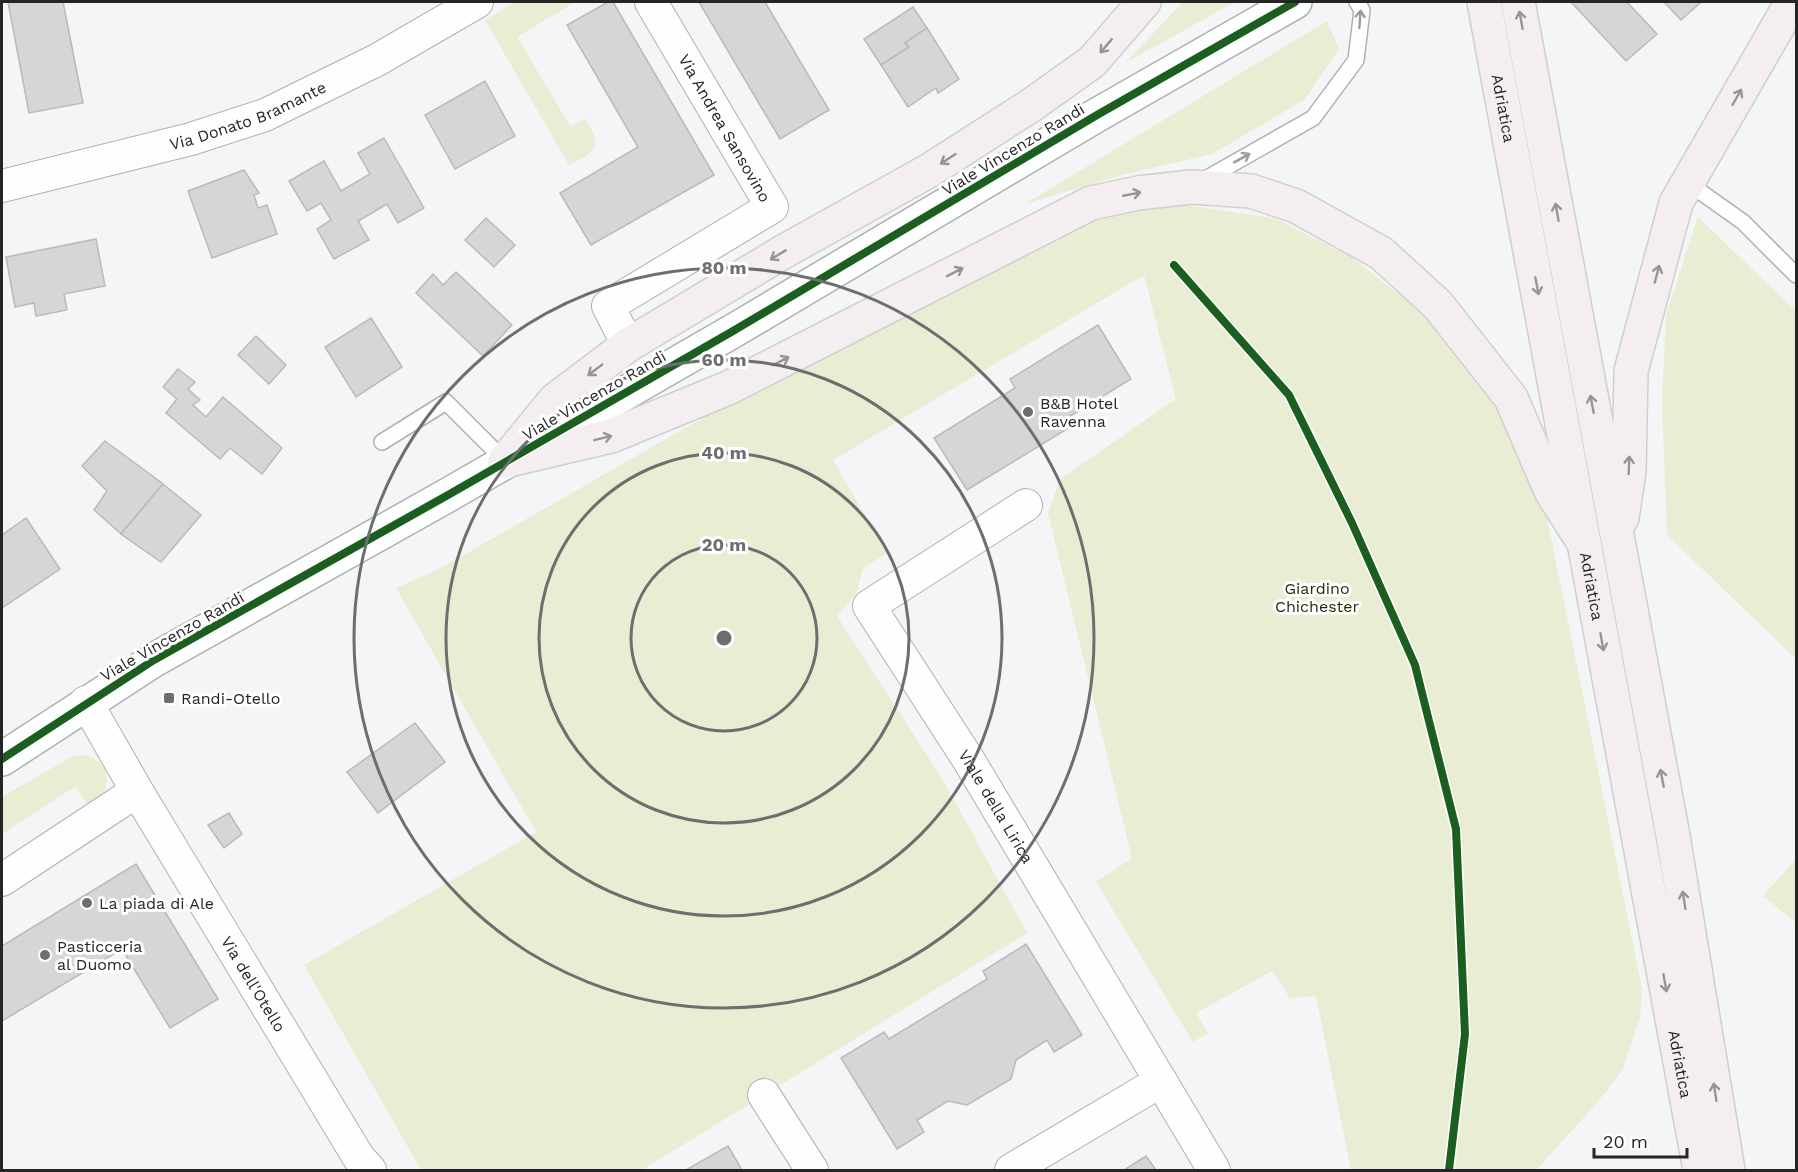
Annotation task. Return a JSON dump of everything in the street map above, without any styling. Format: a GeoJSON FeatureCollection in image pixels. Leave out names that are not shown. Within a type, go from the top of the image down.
{"type":"FeatureCollection","features":[{"type":"Feature","properties":{"kind":"highway"},"geometry":{"type":"LineString","coordinates":[[505,461],[555,400],[628,345],[783,252],[930,170],[1030,106],[1092,62],[1143,2]]}},
{"type":"Feature","properties":{"kind":"highway","name":"Adriatica"},"geometry":{"type":"LineString","coordinates":[[1484,2],[1700,1170]]}},
{"type":"Feature","properties":{"kind":"highway","name":"Adriatica"},"geometry":{"type":"LineString","coordinates":[[1518,2],[1673,836],[1728,1170]]}},
{"type":"Feature","properties":{"kind":"highway"},"geometry":{"type":"LineString","coordinates":[[1618,544],[1629,471],[1631,370],[1676,203],[1792,2]]}},
{"type":"Feature","properties":{"kind":"highway"},"geometry":{"type":"LineString","coordinates":[[505,461],[611,436],[728,388],[1091,203],[1138,193],[1191,187],[1251,191],[1296,206],[1381,253],[1438,305],[1511,398],[1551,491],[1584,543]]}},
{"type":"Feature","properties":{"kind":"street","name":"Via Donato Bramante"},"geometry":{"type":"LineString","coordinates":[[2,186],[191,139],[265,115],[377,60],[477,2]]}},
{"type":"Feature","properties":{"kind":"street","name":"Via Andrea Sansovino"},"geometry":{"type":"LineString","coordinates":[[628,345],[608,306],[772,207],[651,2]]}},
{"type":"Feature","properties":{"kind":"street","name":"Viale Vincenzo Randi"},"geometry":{"type":"LineString","coordinates":[[2,759],[154,660],[733,331],[1097,115],[1295,2]]}},
{"type":"Feature","properties":{"kind":"street","name":"Viale della Lirica"},"geometry":{"type":"LineString","coordinates":[[1026,505],[869,606],[968,759],[1214,1170]]}},
{"type":"Feature","properties":{"kind":"street","name":"Via dell'Otello"},"geometry":{"type":"LineString","coordinates":[[87,702],[359,1158],[370,1170]]}},
{"type":"Feature","properties":{"kind":"street"},"geometry":{"type":"LineString","coordinates":[[2,880],[138,791]]}},
{"type":"Feature","properties":{"kind":"street"},"geometry":{"type":"LineString","coordinates":[[1011,1170],[1161,1081]]}},
{"type":"Feature","properties":{"kind":"street"},"geometry":{"type":"LineString","coordinates":[[764,1095],[812,1170]]}},
{"type":"Feature","properties":{"kind":"lane"},"geometry":{"type":"LineString","coordinates":[[1191,187],[1313,118],[1356,60],[1362,10],[1357,2]]}},
{"type":"Feature","properties":{"kind":"lane"},"geometry":{"type":"LineString","coordinates":[[1688,183],[1743,222],[1797,276]]}},
{"type":"Feature","properties":{"kind":"lane"},"geometry":{"type":"LineString","coordinates":[[382,442],[446,402],[505,461]]}},
{"type":"Feature","properties":{"kind":"green space"},"geometry":{"type":"Polygon","coordinates":[[[515,2],[575,2],[517,37],[570,126],[585,119],[591,128],[595,147],[592,152],[569,165],[485,20],[515,2]]]}},
{"type":"Feature","properties":{"kind":"green space"},"geometry":{"type":"Polygon","coordinates":[[[1183,2],[1235,2],[1125,63],[1183,2]]]}},
{"type":"Feature","properties":{"kind":"green space"},"geometry":{"type":"Polygon","coordinates":[[[1327,21],[1339,49],[1304,100],[1212,154],[1122,175],[1025,204],[1327,21]]]}},
{"type":"Feature","properties":{"kind":"green space","name":"Giardino Chichester"},"geometry":{"type":"Polygon","coordinates":[[[1186,205],[1277,219],[1351,257],[1433,321],[1502,410],[1546,513],[1642,988],[1640,1017],[1622,1071],[1596,1104],[1536,1170],[1351,1170],[1316,996],[1290,998],[1272,971],[1196,1013],[1208,1033],[1193,1042],[1096,882],[1132,858],[1048,513],[1060,479],[1176,399],[1144,275],[833,460],[887,553],[863,568],[856,594],[837,616],[943,780],[1027,933],[642,1170],[421,1170],[304,965],[536,832],[396,588],[441,568],[708,415],[1094,216],[1186,205]]]}},
{"type":"Feature","properties":{"kind":"green space"},"geometry":{"type":"Polygon","coordinates":[[[1698,217],[1796,311],[1796,659],[1667,535],[1662,401],[1666,315],[1698,217]]]}},
{"type":"Feature","properties":{"kind":"green space"},"geometry":{"type":"Polygon","coordinates":[[[84,755],[94,758],[105,771],[106,787],[97,802],[89,808],[76,786],[2,834],[2,797],[73,756],[84,755]]]}},
{"type":"Feature","properties":{"kind":"green space"},"geometry":{"type":"Polygon","coordinates":[[[1796,859],[1796,923],[1763,896],[1796,859]]]}},
{"type":"Feature","properties":{"kind":"building"},"geometry":{"type":"Polygon","coordinates":[[[8,2],[63,2],[83,103],[29,113],[8,2]]]}},
{"type":"Feature","properties":{"kind":"building"},"geometry":{"type":"Polygon","coordinates":[[[608,2],[613,2],[714,175],[591,245],[560,193],[638,147],[567,25],[608,2]]]}},
{"type":"Feature","properties":{"kind":"building"},"geometry":{"type":"Polygon","coordinates":[[[699,2],[765,2],[829,110],[780,139],[699,2]]]}},
{"type":"Feature","properties":{"kind":"building"},"geometry":{"type":"Polygon","coordinates":[[[1571,2],[1627,2],[1657,34],[1626,61],[1571,2]]]}},
{"type":"Feature","properties":{"kind":"building"},"geometry":{"type":"Polygon","coordinates":[[[1664,2],[1701,2],[1681,20],[1664,2]]]}},
{"type":"Feature","properties":{"kind":"building"},"geometry":{"type":"Polygon","coordinates":[[[913,7],[927,28],[905,43],[909,47],[881,65],[864,39],[913,7]]]}},
{"type":"Feature","properties":{"kind":"building"},"geometry":{"type":"Polygon","coordinates":[[[927,28],[959,79],[938,93],[936,88],[908,107],[881,65],[909,47],[905,43],[927,28]]]}},
{"type":"Feature","properties":{"kind":"building"},"geometry":{"type":"Polygon","coordinates":[[[485,81],[515,136],[455,169],[425,115],[485,81]]]}},
{"type":"Feature","properties":{"kind":"building"},"geometry":{"type":"Polygon","coordinates":[[[384,138],[424,208],[398,223],[387,204],[358,221],[369,240],[334,259],[317,229],[331,220],[321,203],[307,211],[289,181],[324,161],[341,191],[370,174],[358,153],[384,138]]]}},
{"type":"Feature","properties":{"kind":"building"},"geometry":{"type":"Polygon","coordinates":[[[244,170],[259,193],[254,195],[258,208],[267,205],[277,234],[212,258],[188,191],[244,170]]]}},
{"type":"Feature","properties":{"kind":"building"},"geometry":{"type":"Polygon","coordinates":[[[486,218],[515,245],[494,267],[465,240],[486,218]]]}},
{"type":"Feature","properties":{"kind":"building"},"geometry":{"type":"Polygon","coordinates":[[[96,239],[105,286],[64,294],[67,310],[36,316],[34,303],[15,307],[6,257],[96,239]]]}},
{"type":"Feature","properties":{"kind":"building"},"geometry":{"type":"Polygon","coordinates":[[[456,272],[512,325],[483,356],[416,293],[433,274],[443,285],[456,272]]]}},
{"type":"Feature","properties":{"kind":"building"},"geometry":{"type":"Polygon","coordinates":[[[371,318],[402,367],[356,397],[325,347],[371,318]]]}},
{"type":"Feature","properties":{"kind":"building","name":"B&B Hotel Ravenna"},"geometry":{"type":"Polygon","coordinates":[[[1098,325],[1131,379],[1062,421],[1067,429],[967,490],[934,438],[1015,388],[1010,379],[1098,325]]]}},
{"type":"Feature","properties":{"kind":"building"},"geometry":{"type":"Polygon","coordinates":[[[256,336],[286,365],[269,384],[238,355],[256,336]]]}},
{"type":"Feature","properties":{"kind":"building"},"geometry":{"type":"Polygon","coordinates":[[[178,369],[195,382],[188,389],[200,400],[193,405],[206,417],[223,397],[282,448],[262,474],[230,448],[220,459],[166,413],[177,399],[163,387],[178,369]]]}},
{"type":"Feature","properties":{"kind":"building"},"geometry":{"type":"Polygon","coordinates":[[[105,441],[163,484],[121,534],[94,510],[107,491],[82,466],[105,441]]]}},
{"type":"Feature","properties":{"kind":"building"},"geometry":{"type":"Polygon","coordinates":[[[163,484],[201,515],[161,562],[121,534],[163,484]]]}},
{"type":"Feature","properties":{"kind":"building"},"geometry":{"type":"Polygon","coordinates":[[[26,518],[60,569],[2,608],[2,535],[26,518]]]}},
{"type":"Feature","properties":{"kind":"building"},"geometry":{"type":"Polygon","coordinates":[[[415,723],[445,762],[378,813],[347,772],[415,723]]]}},
{"type":"Feature","properties":{"kind":"building"},"geometry":{"type":"Polygon","coordinates":[[[229,813],[242,834],[224,848],[208,825],[229,813]]]}},
{"type":"Feature","properties":{"kind":"building"},"geometry":{"type":"Polygon","coordinates":[[[136,864],[218,999],[170,1028],[122,949],[2,1021],[2,946],[136,864]]]}},
{"type":"Feature","properties":{"kind":"building"},"geometry":{"type":"Polygon","coordinates":[[[1026,944],[1082,1035],[1054,1052],[1047,1040],[1016,1060],[1011,1079],[967,1105],[948,1101],[917,1120],[924,1132],[897,1149],[841,1058],[884,1032],[889,1039],[987,979],[983,971],[1026,944]]]}},
{"type":"Feature","properties":{"kind":"building"},"geometry":{"type":"Polygon","coordinates":[[[728,1146],[742,1170],[686,1170],[728,1146]]]}},
{"type":"Feature","properties":{"kind":"building"},"geometry":{"type":"Polygon","coordinates":[[[1146,1156],[1156,1170],[1124,1170],[1146,1156]]]}},
{"type":"Feature","properties":{"kind":"cycle path"},"geometry":{"type":"LineString","coordinates":[[2,759],[154,660],[733,331],[1097,115],[1295,2]]}},
{"type":"Feature","properties":{"kind":"cycle path"},"geometry":{"type":"LineString","coordinates":[[1174,265],[1289,395],[1352,523],[1415,665],[1456,829],[1465,1034],[1449,1170]]}},
{"type":"Feature","properties":{"kind":"place","name":"B&B Hotel Ravenna"},"geometry":{"type":"Point","coordinates":[1028,412]}},
{"type":"Feature","properties":{"kind":"place","name":"Randi-Otello"},"geometry":{"type":"Point","coordinates":[169,698]}},
{"type":"Feature","properties":{"kind":"place","name":"La piada di Ale"},"geometry":{"type":"Point","coordinates":[87,903]}},
{"type":"Feature","properties":{"kind":"place","name":"Pasticceria al Duomo"},"geometry":{"type":"Point","coordinates":[45,955]}}]}
